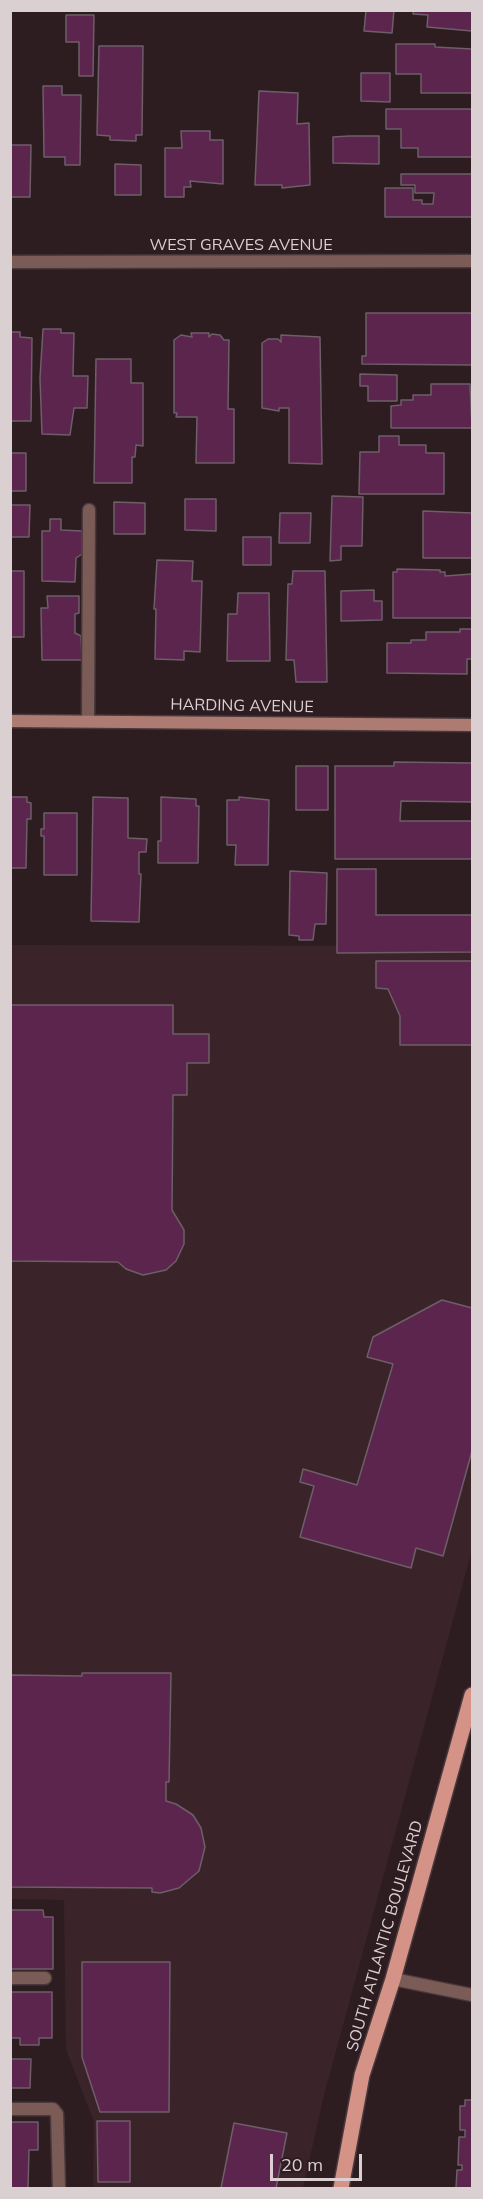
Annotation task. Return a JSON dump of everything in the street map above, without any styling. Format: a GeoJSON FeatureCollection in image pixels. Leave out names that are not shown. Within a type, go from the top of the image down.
{"type":"FeatureCollection","features":[{"type":"Feature","properties":{"kind":"main road","name":"SOUTH ATLANTIC BOULEVARD"},"geometry":{"type":"LineString","coordinates":[[341,2188],[362,2075],[393,1979],[472,1695]]}},
{"type":"Feature","properties":{"kind":"street","name":"WEST GRAVES AVENUE"},"geometry":{"type":"LineString","coordinates":[[10,262],[472,261]]}},
{"type":"Feature","properties":{"kind":"street"},"geometry":{"type":"LineString","coordinates":[[88,721],[89,510]]}},
{"type":"Feature","properties":{"kind":"street","name":"HARDING AVENUE"},"geometry":{"type":"LineString","coordinates":[[10,722],[472,725]]}},
{"type":"Feature","properties":{"kind":"street"},"geometry":{"type":"LineString","coordinates":[[10,1978],[45,1978]]}},
{"type":"Feature","properties":{"kind":"street"},"geometry":{"type":"LineString","coordinates":[[393,1979],[472,1995]]}},
{"type":"Feature","properties":{"kind":"street"},"geometry":{"type":"LineString","coordinates":[[10,2109],[53,2109],[57,2114],[59,2188]]}},
{"type":"Feature","properties":{"kind":"shaded area"},"geometry":{"type":"Polygon","coordinates":[[[11,945],[472,946],[472,1550],[324,2095],[303,2188],[93,2188],[94,2122],[66,2049],[64,1900],[11,1899],[11,945]]]}},
{"type":"Feature","properties":{"kind":"building"},"geometry":{"type":"Polygon","coordinates":[[[366,10],[394,10],[392,33],[364,31],[366,10]]]}},
{"type":"Feature","properties":{"kind":"building"},"geometry":{"type":"Polygon","coordinates":[[[414,10],[472,10],[472,31],[427,27],[428,15],[413,14],[414,10]]]}},
{"type":"Feature","properties":{"kind":"building"},"geometry":{"type":"Polygon","coordinates":[[[66,15],[94,15],[93,76],[79,76],[79,42],[66,42],[66,15]]]}},
{"type":"Feature","properties":{"kind":"building"},"geometry":{"type":"Polygon","coordinates":[[[396,44],[435,44],[435,47],[472,49],[472,93],[421,93],[421,74],[396,74],[396,44]]]}},
{"type":"Feature","properties":{"kind":"building"},"geometry":{"type":"Polygon","coordinates":[[[99,46],[143,46],[142,135],[136,135],[136,141],[110,140],[110,136],[97,135],[99,46]]]}},
{"type":"Feature","properties":{"kind":"building"},"geometry":{"type":"Polygon","coordinates":[[[361,73],[390,73],[390,102],[361,101],[361,73]]]}},
{"type":"Feature","properties":{"kind":"building"},"geometry":{"type":"Polygon","coordinates":[[[43,86],[62,86],[62,95],[81,95],[80,165],[65,165],[65,157],[44,157],[43,86]]]}},
{"type":"Feature","properties":{"kind":"building"},"geometry":{"type":"Polygon","coordinates":[[[259,91],[298,93],[297,124],[309,123],[310,185],[282,188],[282,185],[255,185],[259,91]]]}},
{"type":"Feature","properties":{"kind":"building"},"geometry":{"type":"Polygon","coordinates":[[[386,109],[472,109],[472,157],[418,157],[418,148],[401,148],[401,129],[386,129],[386,109]]]}},
{"type":"Feature","properties":{"kind":"building"},"geometry":{"type":"Polygon","coordinates":[[[181,131],[210,131],[210,140],[223,140],[223,184],[190,181],[191,187],[184,187],[184,197],[165,197],[165,148],[182,148],[181,131]]]}},
{"type":"Feature","properties":{"kind":"building"},"geometry":{"type":"Polygon","coordinates":[[[379,136],[379,164],[333,163],[333,137],[379,136]]]}},
{"type":"Feature","properties":{"kind":"building"},"geometry":{"type":"Polygon","coordinates":[[[10,145],[31,145],[30,197],[10,197],[10,145]]]}},
{"type":"Feature","properties":{"kind":"building"},"geometry":{"type":"Polygon","coordinates":[[[115,164],[141,165],[141,195],[115,195],[115,164]]]}},
{"type":"Feature","properties":{"kind":"building"},"geometry":{"type":"Polygon","coordinates":[[[401,174],[472,174],[472,217],[385,217],[385,188],[413,188],[413,200],[422,200],[422,204],[433,204],[434,193],[415,193],[415,185],[401,185],[401,174]]]}},
{"type":"Feature","properties":{"kind":"building"},"geometry":{"type":"Polygon","coordinates":[[[366,313],[472,313],[472,365],[362,364],[362,356],[366,356],[366,313]]]}},
{"type":"Feature","properties":{"kind":"building"},"geometry":{"type":"Polygon","coordinates":[[[43,329],[61,329],[61,333],[74,333],[73,376],[88,376],[87,408],[74,408],[70,435],[42,434],[40,378],[43,329]]]}},
{"type":"Feature","properties":{"kind":"building"},"geometry":{"type":"Polygon","coordinates":[[[10,332],[20,332],[20,337],[32,338],[31,421],[11,421],[11,425],[10,332]]]}},
{"type":"Feature","properties":{"kind":"building"},"geometry":{"type":"Polygon","coordinates":[[[191,333],[209,333],[209,337],[212,334],[220,335],[224,340],[229,340],[228,409],[234,409],[234,463],[196,463],[197,417],[176,417],[177,413],[174,413],[174,340],[181,335],[192,337],[191,333]]]}},
{"type":"Feature","properties":{"kind":"building"},"geometry":{"type":"Polygon","coordinates":[[[281,335],[320,337],[322,464],[289,463],[289,408],[279,408],[279,411],[262,408],[262,343],[268,339],[278,339],[281,342],[281,335]]]}},
{"type":"Feature","properties":{"kind":"building"},"geometry":{"type":"Polygon","coordinates":[[[96,359],[131,359],[131,383],[143,383],[143,446],[136,445],[135,457],[132,457],[132,483],[94,483],[96,359]]]}},
{"type":"Feature","properties":{"kind":"building"},"geometry":{"type":"Polygon","coordinates":[[[360,374],[397,375],[397,401],[368,401],[368,386],[360,386],[360,374]]]}},
{"type":"Feature","properties":{"kind":"building"},"geometry":{"type":"Polygon","coordinates":[[[431,384],[470,384],[472,428],[391,428],[391,406],[401,405],[401,400],[413,400],[413,395],[431,395],[431,384]]]}},
{"type":"Feature","properties":{"kind":"building"},"geometry":{"type":"Polygon","coordinates":[[[379,436],[399,436],[399,445],[426,445],[426,453],[444,453],[444,494],[359,494],[360,452],[379,452],[379,436]]]}},
{"type":"Feature","properties":{"kind":"building"},"geometry":{"type":"Polygon","coordinates":[[[10,453],[26,453],[26,491],[10,491],[10,453]]]}},
{"type":"Feature","properties":{"kind":"building"},"geometry":{"type":"Polygon","coordinates":[[[332,496],[363,497],[362,546],[341,546],[341,560],[330,561],[332,496]]]}},
{"type":"Feature","properties":{"kind":"building"},"geometry":{"type":"Polygon","coordinates":[[[185,499],[216,499],[216,531],[185,530],[185,499]]]}},
{"type":"Feature","properties":{"kind":"building"},"geometry":{"type":"Polygon","coordinates":[[[114,502],[145,503],[145,534],[114,534],[114,502]]]}},
{"type":"Feature","properties":{"kind":"building"},"geometry":{"type":"Polygon","coordinates":[[[10,505],[30,505],[29,537],[10,537],[10,505]]]}},
{"type":"Feature","properties":{"kind":"building"},"geometry":{"type":"Polygon","coordinates":[[[423,511],[472,513],[472,558],[423,558],[423,511]]]}},
{"type":"Feature","properties":{"kind":"building"},"geometry":{"type":"Polygon","coordinates":[[[280,513],[311,513],[310,543],[279,543],[280,513]]]}},
{"type":"Feature","properties":{"kind":"building"},"geometry":{"type":"Polygon","coordinates":[[[50,519],[61,519],[61,530],[82,531],[82,554],[76,558],[75,582],[42,581],[42,531],[50,531],[50,519]]]}},
{"type":"Feature","properties":{"kind":"building"},"geometry":{"type":"Polygon","coordinates":[[[243,537],[271,537],[271,565],[243,565],[243,537]]]}},
{"type":"Feature","properties":{"kind":"building"},"geometry":{"type":"Polygon","coordinates":[[[157,560],[193,561],[192,581],[202,581],[200,652],[184,651],[184,660],[155,659],[156,609],[154,609],[157,560]]]}},
{"type":"Feature","properties":{"kind":"building"},"geometry":{"type":"Polygon","coordinates":[[[397,569],[440,570],[440,572],[445,572],[445,576],[472,574],[472,618],[393,618],[393,572],[397,572],[397,569]]]}},
{"type":"Feature","properties":{"kind":"building"},"geometry":{"type":"Polygon","coordinates":[[[10,571],[24,571],[24,637],[10,637],[10,571]]]}},
{"type":"Feature","properties":{"kind":"building"},"geometry":{"type":"Polygon","coordinates":[[[293,571],[325,571],[327,682],[296,682],[294,660],[286,660],[288,584],[292,584],[293,571]]]}},
{"type":"Feature","properties":{"kind":"building"},"geometry":{"type":"Polygon","coordinates":[[[374,590],[374,601],[382,601],[382,620],[341,621],[341,591],[374,590]]]}},
{"type":"Feature","properties":{"kind":"building"},"geometry":{"type":"Polygon","coordinates":[[[238,593],[269,593],[270,661],[227,661],[228,614],[237,614],[238,593]]]}},
{"type":"Feature","properties":{"kind":"building"},"geometry":{"type":"Polygon","coordinates":[[[47,596],[79,596],[79,613],[75,614],[75,633],[81,636],[82,660],[42,660],[41,608],[48,608],[47,596]]]}},
{"type":"Feature","properties":{"kind":"building"},"geometry":{"type":"Polygon","coordinates":[[[460,629],[472,629],[472,659],[467,659],[467,674],[387,673],[387,643],[411,643],[411,640],[426,640],[426,632],[460,632],[460,629]]]}},
{"type":"Feature","properties":{"kind":"building"},"geometry":{"type":"Polygon","coordinates":[[[394,762],[472,763],[472,802],[401,801],[400,821],[472,821],[472,859],[335,859],[335,766],[394,766],[394,762]]]}},
{"type":"Feature","properties":{"kind":"building"},"geometry":{"type":"Polygon","coordinates":[[[296,766],[328,766],[328,810],[296,810],[296,766]]]}},
{"type":"Feature","properties":{"kind":"building"},"geometry":{"type":"Polygon","coordinates":[[[10,797],[27,797],[27,802],[31,803],[31,819],[27,819],[26,868],[10,868],[10,797]]]}},
{"type":"Feature","properties":{"kind":"building"},"geometry":{"type":"Polygon","coordinates":[[[93,797],[128,798],[128,838],[147,839],[146,852],[139,852],[139,874],[141,874],[139,922],[91,921],[93,797]]]}},
{"type":"Feature","properties":{"kind":"building"},"geometry":{"type":"Polygon","coordinates":[[[161,797],[196,799],[196,806],[199,806],[198,863],[158,863],[158,841],[161,841],[161,797]]]}},
{"type":"Feature","properties":{"kind":"building"},"geometry":{"type":"Polygon","coordinates":[[[239,797],[269,800],[268,865],[235,865],[236,845],[227,845],[227,800],[239,800],[239,797]]]}},
{"type":"Feature","properties":{"kind":"building"},"geometry":{"type":"Polygon","coordinates":[[[44,813],[77,813],[77,875],[44,875],[44,836],[41,836],[41,829],[44,829],[44,813]]]}},
{"type":"Feature","properties":{"kind":"building"},"geometry":{"type":"Polygon","coordinates":[[[337,869],[376,869],[376,915],[472,915],[472,952],[337,953],[337,869]]]}},
{"type":"Feature","properties":{"kind":"building"},"geometry":{"type":"Polygon","coordinates":[[[290,871],[327,873],[326,924],[315,924],[313,940],[299,940],[299,936],[289,935],[290,871]]]}},
{"type":"Feature","properties":{"kind":"building"},"geometry":{"type":"Polygon","coordinates":[[[376,961],[472,961],[472,1045],[400,1045],[400,1016],[388,989],[376,988],[376,961]]]}},
{"type":"Feature","properties":{"kind":"building"},"geometry":{"type":"Polygon","coordinates":[[[10,1005],[173,1005],[173,1034],[209,1034],[209,1063],[187,1063],[187,1095],[173,1095],[172,1210],[184,1230],[184,1244],[176,1261],[166,1270],[143,1275],[126,1269],[118,1262],[10,1261],[10,1005]]]}},
{"type":"Feature","properties":{"kind":"building"},"geometry":{"type":"Polygon","coordinates":[[[442,1300],[472,1308],[472,1451],[443,1556],[416,1548],[411,1568],[300,1537],[314,1486],[300,1482],[303,1469],[357,1485],[393,1364],[367,1357],[373,1337],[442,1300]]]}},
{"type":"Feature","properties":{"kind":"building"},"geometry":{"type":"Polygon","coordinates":[[[82,1673],[171,1673],[169,1782],[166,1782],[166,1801],[176,1804],[193,1815],[201,1828],[205,1847],[199,1871],[179,1888],[160,1893],[152,1892],[152,1888],[10,1887],[10,1675],[82,1676],[82,1673]]]}},
{"type":"Feature","properties":{"kind":"building"},"geometry":{"type":"Polygon","coordinates":[[[10,1910],[43,1910],[44,1917],[53,1917],[53,1969],[10,1969],[10,1910]]]}},
{"type":"Feature","properties":{"kind":"building"},"geometry":{"type":"Polygon","coordinates":[[[82,1962],[170,1962],[169,2112],[100,2112],[82,2057],[82,1962]]]}},
{"type":"Feature","properties":{"kind":"building"},"geometry":{"type":"Polygon","coordinates":[[[10,1992],[52,1992],[52,2038],[39,2038],[39,2045],[20,2045],[20,2038],[10,2038],[10,1992]]]}},
{"type":"Feature","properties":{"kind":"building"},"geometry":{"type":"Polygon","coordinates":[[[10,2059],[31,2059],[30,2088],[10,2088],[10,2059]]]}},
{"type":"Feature","properties":{"kind":"building"},"geometry":{"type":"Polygon","coordinates":[[[465,2100],[472,2100],[472,2188],[456,2188],[457,2170],[462,2170],[462,2165],[458,2165],[459,2137],[465,2137],[465,2130],[460,2130],[460,2106],[465,2106],[465,2100]]]}},
{"type":"Feature","properties":{"kind":"building"},"geometry":{"type":"Polygon","coordinates":[[[97,2121],[130,2121],[130,2182],[98,2182],[97,2121]]]}},
{"type":"Feature","properties":{"kind":"building"},"geometry":{"type":"Polygon","coordinates":[[[10,2122],[38,2122],[38,2150],[29,2150],[28,2188],[10,2188],[10,2122]]]}},
{"type":"Feature","properties":{"kind":"building"},"geometry":{"type":"Polygon","coordinates":[[[234,2123],[287,2133],[276,2188],[221,2188],[234,2123]]]}}]}
